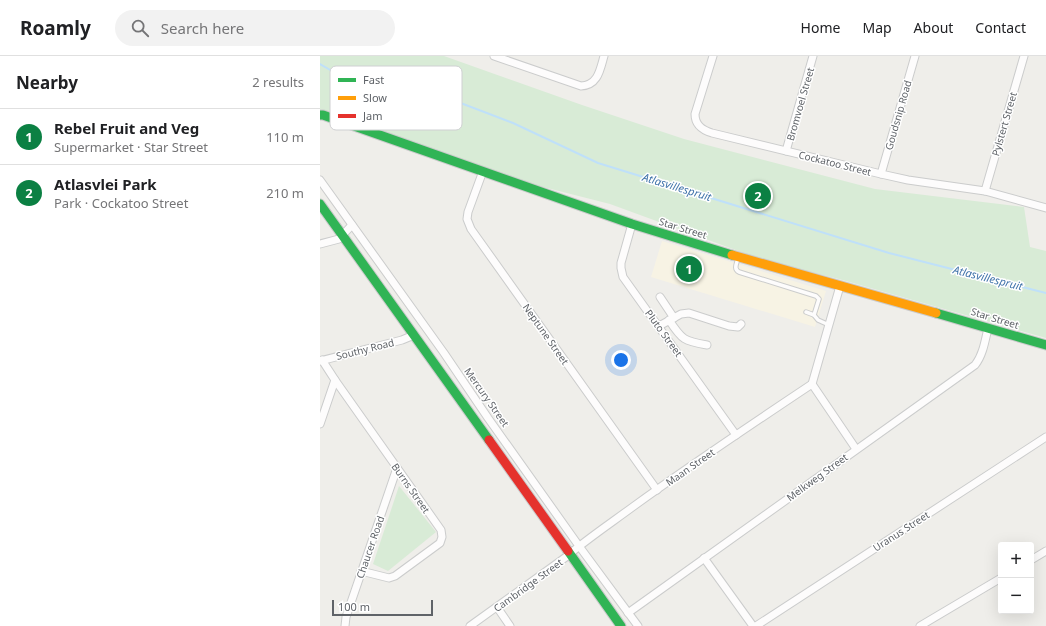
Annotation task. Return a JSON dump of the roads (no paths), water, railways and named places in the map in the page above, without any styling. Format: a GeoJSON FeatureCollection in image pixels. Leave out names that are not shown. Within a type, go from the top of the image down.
{"type":"FeatureCollection","features":[{"type":"Feature","properties":{"kind":"street"},"geometry":{"type":"LineString","coordinates":[[495,56],[581,86],[588,85],[594,81],[598,75],[604,56]]}},
{"type":"Feature","properties":{"kind":"street","name":"Cockatoo Street"},"geometry":{"type":"LineString","coordinates":[[713,56],[695,114],[696,121],[699,126],[707,131],[881,174],[908,180],[985,191],[1046,208]]}},
{"type":"Feature","properties":{"kind":"street","name":"Bromvoel Street"},"geometry":{"type":"LineString","coordinates":[[786,151],[813,56]]}},
{"type":"Feature","properties":{"kind":"street","name":"Goudsnip Road"},"geometry":{"type":"LineString","coordinates":[[881,174],[915,56]]}},
{"type":"Feature","properties":{"kind":"street","name":"Pylstert Street"},"geometry":{"type":"LineString","coordinates":[[985,191],[1024,56]]}},
{"type":"Feature","properties":{"kind":"street","name":"Star Street"},"geometry":{"type":"LineString","coordinates":[[320,115],[330,118]]}},
{"type":"Feature","properties":{"kind":"street","name":"Star Street"},"geometry":{"type":"LineString","coordinates":[[364,130],[632,224],[1046,345]]}},
{"type":"Feature","properties":{"kind":"street","name":"Neptune Street"},"geometry":{"type":"LineString","coordinates":[[483,171],[468,212],[468,219],[471,229],[657,490]]}},
{"type":"Feature","properties":{"kind":"street","name":"Mercury Street"},"geometry":{"type":"LineString","coordinates":[[320,180],[444,353],[488,418],[579,546],[638,626]]}},
{"type":"Feature","properties":{"kind":"street"},"geometry":{"type":"LineString","coordinates":[[320,204],[341,237],[412,336],[534,514],[568,555],[621,626]]}},
{"type":"Feature","properties":{"kind":"street"},"geometry":{"type":"LineString","coordinates":[[320,212],[341,237]]}},
{"type":"Feature","properties":{"kind":"street","name":"Pluto Street"},"geometry":{"type":"LineString","coordinates":[[632,224],[621,263],[623,277],[736,434]]}},
{"type":"Feature","properties":{"kind":"street"},"geometry":{"type":"LineString","coordinates":[[320,244],[341,237],[352,225]]}},
{"type":"Feature","properties":{"kind":"street"},"geometry":{"type":"LineString","coordinates":[[840,286],[812,384],[856,449]]}},
{"type":"Feature","properties":{"kind":"street"},"geometry":{"type":"LineString","coordinates":[[660,297],[679,335],[693,343],[707,345]]}},
{"type":"Feature","properties":{"kind":"street"},"geometry":{"type":"LineString","coordinates":[[659,326],[681,314],[689,313],[729,326],[738,327],[741,324]]}},
{"type":"Feature","properties":{"kind":"street","name":"Melkweg Street"},"geometry":{"type":"LineString","coordinates":[[628,613],[975,365],[982,353],[988,328]]}},
{"type":"Feature","properties":{"kind":"street","name":"Southy Road"},"geometry":{"type":"LineString","coordinates":[[321,361],[412,336]]}},
{"type":"Feature","properties":{"kind":"street","name":"Burns Street"},"geometry":{"type":"LineString","coordinates":[[321,361],[442,533],[440,543],[392,578],[362,571]]}},
{"type":"Feature","properties":{"kind":"street"},"geometry":{"type":"LineString","coordinates":[[320,424],[335,380]]}},
{"type":"Feature","properties":{"kind":"street","name":"Maan Street"},"geometry":{"type":"LineString","coordinates":[[568,555],[736,434],[812,384]]}},
{"type":"Feature","properties":{"kind":"street","name":"Uranus Street"},"geometry":{"type":"LineString","coordinates":[[755,626],[1046,436]]}},
{"type":"Feature","properties":{"kind":"street","name":"Chaucer Road"},"geometry":{"type":"LineString","coordinates":[[346,626],[346,617],[397,468]]}},
{"type":"Feature","properties":{"kind":"street"},"geometry":{"type":"LineString","coordinates":[[1034,558],[1046,551]]}},
{"type":"Feature","properties":{"kind":"street"},"geometry":{"type":"LineString","coordinates":[[568,555],[615,626]]}},
{"type":"Feature","properties":{"kind":"street","name":"Cambridge Street"},"geometry":{"type":"LineString","coordinates":[[470,626],[568,555]]}},
{"type":"Feature","properties":{"kind":"street"},"geometry":{"type":"LineString","coordinates":[[704,558],[755,626]]}},
{"type":"Feature","properties":{"kind":"street"},"geometry":{"type":"LineString","coordinates":[[920,626],[998,580]]}},
{"type":"Feature","properties":{"kind":"street"},"geometry":{"type":"LineString","coordinates":[[497,607],[510,626]]}},
{"type":"Feature","properties":{"kind":"lane"},"geometry":{"type":"LineString","coordinates":[[739,256],[735,268],[736,271],[816,296],[819,299],[814,315]]}},
{"type":"Feature","properties":{"kind":"lane"},"geometry":{"type":"LineString","coordinates":[[806,312],[814,315],[818,320],[829,325]]}},
{"type":"Feature","properties":{"kind":"waterway","name":"Atlasvillespruit"},"geometry":{"type":"LineString","coordinates":[[320,64],[330,70]]}},
{"type":"Feature","properties":{"kind":"waterway","name":"Atlasvillespruit"},"geometry":{"type":"LineString","coordinates":[[462,104],[513,123],[598,163],[889,253],[1046,293]]}},
{"type":"Feature","properties":{"kind":"place","name":"Atlasvlei Park"},"geometry":{"type":"Point","coordinates":[758,196]}},
{"type":"Feature","properties":{"kind":"place","name":"Rebel Fruit and Veg"},"geometry":{"type":"Point","coordinates":[689,269]}}]}
